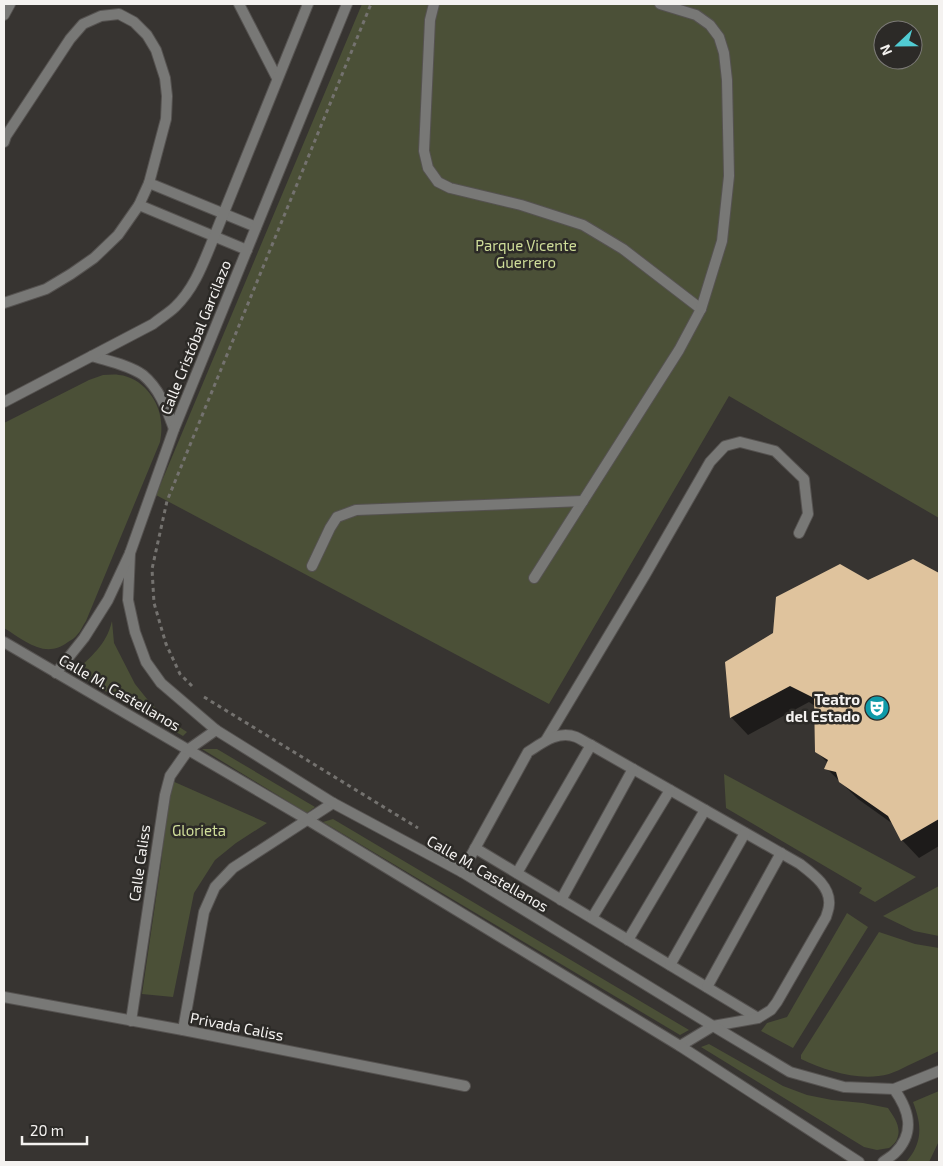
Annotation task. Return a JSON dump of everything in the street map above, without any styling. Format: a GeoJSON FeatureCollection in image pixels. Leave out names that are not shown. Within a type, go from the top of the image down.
{"type":"FeatureCollection","features":[{"type":"Feature","properties":{"kind":"street"},"geometry":{"type":"LineString","coordinates":[[4,15],[10,4]]}},
{"type":"Feature","properties":{"kind":"street"},"geometry":{"type":"LineString","coordinates":[[239,4],[277,78]]}},
{"type":"Feature","properties":{"kind":"street","name":"Calle Cristóbal Garcilazo"},"geometry":{"type":"LineString","coordinates":[[4,402],[153,324],[175,307],[188,291],[198,274],[214,237],[308,4]]}},
{"type":"Feature","properties":{"kind":"street","name":"Calle Cristóbal Garcilazo"},"geometry":{"type":"LineString","coordinates":[[56,673],[84,638],[108,600],[130,553],[174,429],[347,4]]}},
{"type":"Feature","properties":{"kind":"street"},"geometry":{"type":"LineString","coordinates":[[434,4],[430,20],[424,151],[428,168],[438,182],[450,188],[521,205],[583,225],[623,249],[701,309]]}},
{"type":"Feature","properties":{"kind":"street"},"geometry":{"type":"LineString","coordinates":[[534,578],[679,350],[701,309],[722,241],[729,176],[727,80],[724,54],[719,36],[710,25],[696,14],[660,4]]}},
{"type":"Feature","properties":{"kind":"street"},"geometry":{"type":"LineString","coordinates":[[4,142],[6,136],[70,39],[83,24],[101,16],[119,14],[134,22],[147,35],[156,50],[164,78],[167,96],[166,118],[149,183],[139,205],[118,235],[94,258],[46,289],[4,303]]}},
{"type":"Feature","properties":{"kind":"street"},"geometry":{"type":"LineString","coordinates":[[149,183],[256,227]]}},
{"type":"Feature","properties":{"kind":"street"},"geometry":{"type":"LineString","coordinates":[[139,205],[246,250]]}},
{"type":"Feature","properties":{"kind":"street"},"geometry":{"type":"LineString","coordinates":[[92,356],[130,368],[143,375],[156,390],[166,407],[174,429]]}},
{"type":"Feature","properties":{"kind":"street"},"geometry":{"type":"LineString","coordinates":[[546,740],[650,567],[710,462],[725,446],[740,442],[775,451],[804,479],[808,514],[799,533]]}},
{"type":"Feature","properties":{"kind":"street"},"geometry":{"type":"LineString","coordinates":[[312,566],[330,528],[338,517],[356,510],[583,501]]}},
{"type":"Feature","properties":{"kind":"street","name":"Calle M. Castellanos"},"geometry":{"type":"LineString","coordinates":[[130,553],[128,600],[135,632],[146,662],[161,684],[216,730],[333,803],[462,872],[790,1072],[844,1087],[894,1089],[939,1071]]}},
{"type":"Feature","properties":{"kind":"street","name":"Calle M. Castellanos"},"geometry":{"type":"LineString","coordinates":[[4,642],[308,820],[680,1046],[859,1162]]}},
{"type":"Feature","properties":{"kind":"street","name":"Calle Caliss"},"geometry":{"type":"LineString","coordinates":[[131,1021],[165,795],[170,776],[189,749],[216,730]]}},
{"type":"Feature","properties":{"kind":"street"},"geometry":{"type":"LineString","coordinates":[[462,872],[528,752],[546,740],[561,735],[575,737],[591,745],[800,864],[818,879],[827,892],[830,905],[826,917],[778,1002],[772,1010],[758,1018],[713,1026],[680,1046]]}},
{"type":"Feature","properties":{"kind":"street"},"geometry":{"type":"LineString","coordinates":[[517,873],[591,745]]}},
{"type":"Feature","properties":{"kind":"street"},"geometry":{"type":"LineString","coordinates":[[561,900],[633,768]]}},
{"type":"Feature","properties":{"kind":"street"},"geometry":{"type":"LineString","coordinates":[[592,918],[670,790]]}},
{"type":"Feature","properties":{"kind":"street"},"geometry":{"type":"LineString","coordinates":[[183,1030],[204,912],[215,887],[233,868],[333,803]]}},
{"type":"Feature","properties":{"kind":"street"},"geometry":{"type":"LineString","coordinates":[[628,940],[705,810]]}},
{"type":"Feature","properties":{"kind":"street"},"geometry":{"type":"LineString","coordinates":[[670,965],[745,833]]}},
{"type":"Feature","properties":{"kind":"street"},"geometry":{"type":"LineString","coordinates":[[475,848],[758,1018]]}},
{"type":"Feature","properties":{"kind":"street"},"geometry":{"type":"LineString","coordinates":[[707,988],[781,853]]}},
{"type":"Feature","properties":{"kind":"street","name":"Privada Caliss"},"geometry":{"type":"LineString","coordinates":[[4,997],[183,1030],[465,1086]]}},
{"type":"Feature","properties":{"kind":"street"},"geometry":{"type":"LineString","coordinates":[[883,1162],[896,1152],[906,1139],[909,1127],[907,1113],[894,1089]]}},
{"type":"Feature","properties":{"kind":"path"},"geometry":{"type":"LineString","coordinates":[[197,690],[180,674],[166,644],[154,603],[152,569],[167,501],[371,4]]}},
{"type":"Feature","properties":{"kind":"path"},"geometry":{"type":"LineString","coordinates":[[202,696],[419,829]]}},
{"type":"Feature","properties":{"kind":"green space","name":"Parque Vicente Guerrero"},"geometry":{"type":"Polygon","coordinates":[[[362,4],[939,4],[939,518],[729,396],[549,704],[156,495],[362,4]]]}},
{"type":"Feature","properties":{"kind":"green space"},"geometry":{"type":"Polygon","coordinates":[[[103,375],[127,377],[135,380],[148,391],[160,414],[160,442],[86,621],[72,640],[59,647],[43,649],[4,628],[4,423],[89,380],[103,375]]]}},
{"type":"Feature","properties":{"kind":"green space"},"geometry":{"type":"Polygon","coordinates":[[[112,621],[114,643],[135,684],[165,718],[187,732],[183,736],[74,673],[102,644],[112,621]]]}},
{"type":"Feature","properties":{"kind":"green space"},"geometry":{"type":"Polygon","coordinates":[[[202,749],[217,749],[315,807],[307,813],[202,749]]]}},
{"type":"Feature","properties":{"kind":"green space"},"geometry":{"type":"Polygon","coordinates":[[[724,774],[916,877],[875,902],[859,893],[862,888],[726,808],[724,774]]]}},
{"type":"Feature","properties":{"kind":"green space","name":"Glorieta"},"geometry":{"type":"Polygon","coordinates":[[[170,780],[267,823],[236,843],[215,860],[194,893],[173,997],[142,994],[161,864],[170,780]]]}},
{"type":"Feature","properties":{"kind":"green space"},"geometry":{"type":"Polygon","coordinates":[[[333,819],[689,1030],[680,1035],[323,822],[333,819]]]}},
{"type":"Feature","properties":{"kind":"green space"},"geometry":{"type":"Polygon","coordinates":[[[939,886],[939,936],[914,931],[883,916],[939,886]]]}},
{"type":"Feature","properties":{"kind":"green space"},"geometry":{"type":"Polygon","coordinates":[[[847,913],[868,927],[793,1048],[761,1031],[767,1023],[787,1017],[847,913]]]}},
{"type":"Feature","properties":{"kind":"green space"},"geometry":{"type":"Polygon","coordinates":[[[879,932],[915,944],[939,948],[939,1051],[889,1074],[867,1077],[844,1074],[822,1068],[801,1059],[801,1055],[879,932]]]}},
{"type":"Feature","properties":{"kind":"green space"},"geometry":{"type":"Polygon","coordinates":[[[709,1044],[783,1086],[807,1095],[888,1108],[899,1130],[894,1144],[889,1148],[877,1150],[864,1147],[701,1047],[709,1044]]]}},
{"type":"Feature","properties":{"kind":"green space"},"geometry":{"type":"Polygon","coordinates":[[[939,1091],[939,1141],[929,1162],[906,1162],[916,1148],[919,1134],[918,1118],[913,1102],[939,1091]]]}},
{"type":"Feature","properties":{"kind":"building","name":"Teatro del Estado"},"geometry":{"type":"Polygon","coordinates":[[[913,559],[939,573],[939,819],[901,841],[888,816],[839,782],[836,772],[824,769],[828,760],[815,752],[814,698],[790,686],[730,718],[725,662],[773,633],[776,597],[840,564],[868,580],[913,559]]]}},
{"type":"Feature","properties":{"kind":"place","name":"Teatro del Estado"},"geometry":{"type":"Point","coordinates":[877,708]}}]}
